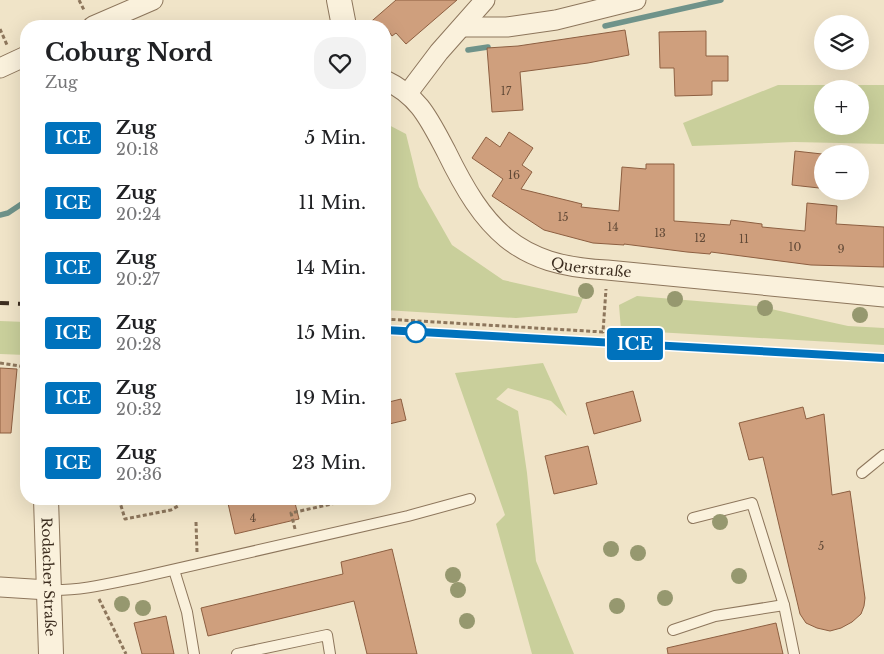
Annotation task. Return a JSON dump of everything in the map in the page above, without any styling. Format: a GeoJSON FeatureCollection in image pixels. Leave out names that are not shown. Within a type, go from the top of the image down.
{"type":"FeatureCollection","features":[{"type":"Feature","properties":{"kind":"street"},"geometry":{"type":"LineString","coordinates":[[89,18],[153,0]]}},
{"type":"Feature","properties":{"kind":"street"},"geometry":{"type":"LineString","coordinates":[[339,0],[343,20]]}},
{"type":"Feature","properties":{"kind":"street"},"geometry":{"type":"LineString","coordinates":[[408,93],[439,52],[485,0]]}},
{"type":"Feature","properties":{"kind":"street"},"geometry":{"type":"LineString","coordinates":[[462,26],[507,26],[556,20],[636,0]]}},
{"type":"Feature","properties":{"kind":"street"},"geometry":{"type":"LineString","coordinates":[[0,68],[18,54]]}},
{"type":"Feature","properties":{"kind":"street","name":"Querstraße"},"geometry":{"type":"LineString","coordinates":[[391,83],[408,93],[420,106],[433,125],[461,182],[478,208],[495,228],[528,253],[558,264],[579,269],[607,270],[884,297]]}},
{"type":"Feature","properties":{"kind":"street","name":"Rodacher Straße"},"geometry":{"type":"LineString","coordinates":[[46,505],[51,654]]}},
{"type":"Feature","properties":{"kind":"street"},"geometry":{"type":"LineString","coordinates":[[0,587],[48,590]]}},
{"type":"Feature","properties":{"kind":"lane"},"geometry":{"type":"LineString","coordinates":[[862,473],[884,455]]}},
{"type":"Feature","properties":{"kind":"lane"},"geometry":{"type":"LineString","coordinates":[[48,590],[94,587],[174,570],[408,516],[470,499]]}},
{"type":"Feature","properties":{"kind":"lane"},"geometry":{"type":"LineString","coordinates":[[693,518],[752,503],[784,605],[794,654]]}},
{"type":"Feature","properties":{"kind":"lane"},"geometry":{"type":"LineString","coordinates":[[174,570],[187,612],[194,654]]}},
{"type":"Feature","properties":{"kind":"lane"},"geometry":{"type":"LineString","coordinates":[[673,630],[715,616],[784,605]]}},
{"type":"Feature","properties":{"kind":"lane"},"geometry":{"type":"LineString","coordinates":[[236,654],[327,635],[330,654]]}},
{"type":"Feature","properties":{"kind":"path"},"geometry":{"type":"LineString","coordinates":[[79,0],[89,18]]}},
{"type":"Feature","properties":{"kind":"path"},"geometry":{"type":"LineString","coordinates":[[0,29],[18,54]]}},
{"type":"Feature","properties":{"kind":"path"},"geometry":{"type":"LineString","coordinates":[[391,320],[603,332],[605,294]]}},
{"type":"Feature","properties":{"kind":"path"},"geometry":{"type":"LineString","coordinates":[[0,363],[20,366]]}},
{"type":"Feature","properties":{"kind":"path"},"geometry":{"type":"LineString","coordinates":[[121,505],[125,519],[171,510],[178,506]]}},
{"type":"Feature","properties":{"kind":"path"},"geometry":{"type":"LineString","coordinates":[[298,542],[291,513],[327,505]]}},
{"type":"Feature","properties":{"kind":"path"},"geometry":{"type":"LineString","coordinates":[[196,522],[197,565]]}},
{"type":"Feature","properties":{"kind":"path"},"geometry":{"type":"LineString","coordinates":[[94,587],[126,654]]}},
{"type":"Feature","properties":{"kind":"green space"},"geometry":{"type":"Polygon","coordinates":[[[778,85],[814,85],[814,135],[869,135],[869,85],[884,85],[884,144],[794,142],[692,146],[683,123],[778,85]]]}},
{"type":"Feature","properties":{"kind":"green space"},"geometry":{"type":"Polygon","coordinates":[[[391,126],[406,134],[419,187],[452,245],[503,280],[583,298],[577,313],[516,318],[391,310],[391,126]]]}},
{"type":"Feature","properties":{"kind":"green space"},"geometry":{"type":"Polygon","coordinates":[[[637,296],[757,306],[848,326],[884,328],[884,345],[621,330],[619,305],[637,296]]]}},
{"type":"Feature","properties":{"kind":"green space"},"geometry":{"type":"Polygon","coordinates":[[[0,321],[20,322],[20,355],[0,354],[0,321]]]}},
{"type":"Feature","properties":{"kind":"green space"},"geometry":{"type":"Polygon","coordinates":[[[543,363],[567,416],[551,401],[508,388],[496,399],[518,411],[527,473],[536,561],[574,654],[532,654],[496,524],[505,515],[455,373],[543,363]]]}},
{"type":"Feature","properties":{"kind":"building"},"geometry":{"type":"Polygon","coordinates":[[[396,0],[457,0],[406,44],[396,33],[392,36],[391,35],[391,20],[373,20],[396,0]]]}},
{"type":"Feature","properties":{"kind":"building"},"geometry":{"type":"Polygon","coordinates":[[[625,30],[629,55],[588,63],[520,72],[523,110],[492,112],[487,48],[518,46],[625,30]]]}},
{"type":"Feature","properties":{"kind":"building"},"geometry":{"type":"Polygon","coordinates":[[[706,31],[706,56],[728,56],[728,81],[712,81],[712,95],[675,96],[674,68],[660,68],[659,32],[706,31]]]}},
{"type":"Feature","properties":{"kind":"building"},"geometry":{"type":"Polygon","coordinates":[[[509,132],[533,148],[522,165],[532,172],[521,189],[582,204],[581,207],[619,211],[622,167],[646,169],[646,164],[674,164],[674,221],[730,225],[731,220],[762,224],[762,227],[805,231],[807,203],[837,206],[836,224],[884,227],[884,267],[811,265],[711,252],[710,254],[624,244],[593,243],[544,230],[492,196],[503,179],[472,158],[486,137],[500,147],[509,132]]]}},
{"type":"Feature","properties":{"kind":"building"},"geometry":{"type":"Polygon","coordinates":[[[795,151],[814,153],[814,187],[792,185],[795,151]]]}},
{"type":"Feature","properties":{"kind":"building"},"geometry":{"type":"Polygon","coordinates":[[[0,368],[17,369],[11,433],[0,433],[0,368]]]}},
{"type":"Feature","properties":{"kind":"building"},"geometry":{"type":"Polygon","coordinates":[[[633,391],[641,421],[594,434],[586,403],[633,391]]]}},
{"type":"Feature","properties":{"kind":"building"},"geometry":{"type":"Polygon","coordinates":[[[401,399],[406,420],[391,424],[391,402],[401,399]]]}},
{"type":"Feature","properties":{"kind":"building"},"geometry":{"type":"Polygon","coordinates":[[[803,407],[806,419],[824,414],[832,495],[850,491],[865,598],[861,614],[852,622],[830,631],[806,623],[800,614],[763,457],[749,460],[739,423],[803,407]]]}},
{"type":"Feature","properties":{"kind":"building"},"geometry":{"type":"Polygon","coordinates":[[[588,446],[597,484],[554,494],[545,456],[588,446]]]}},
{"type":"Feature","properties":{"kind":"building"},"geometry":{"type":"Polygon","coordinates":[[[228,505],[296,505],[299,519],[235,534],[228,505]]]}},
{"type":"Feature","properties":{"kind":"building"},"geometry":{"type":"Polygon","coordinates":[[[392,549],[417,654],[367,654],[354,601],[208,636],[201,608],[343,574],[341,562],[392,549]]]}},
{"type":"Feature","properties":{"kind":"building"},"geometry":{"type":"Polygon","coordinates":[[[166,616],[174,654],[142,654],[134,623],[166,616]]]}},
{"type":"Feature","properties":{"kind":"building"},"geometry":{"type":"Polygon","coordinates":[[[776,623],[783,654],[668,654],[667,648],[776,623]]]}},
{"type":"Feature","properties":{"kind":"waterway"},"geometry":{"type":"LineString","coordinates":[[605,26],[721,0]]}},
{"type":"Feature","properties":{"kind":"waterway"},"geometry":{"type":"LineString","coordinates":[[468,50],[488,47]]}},
{"type":"Feature","properties":{"kind":"waterway"},"geometry":{"type":"LineString","coordinates":[[0,215],[8,213],[20,205]]}},
{"type":"Feature","properties":{"kind":"railway"},"geometry":{"type":"LineString","coordinates":[[0,303],[20,304]]}},
{"type":"Feature","properties":{"kind":"railway"},"geometry":{"type":"LineString","coordinates":[[391,330],[884,358]]}},
{"type":"Feature","properties":{"kind":"train","name":"ICE"},"geometry":{"type":"LineString","coordinates":[[391,330],[884,358]]}}]}
